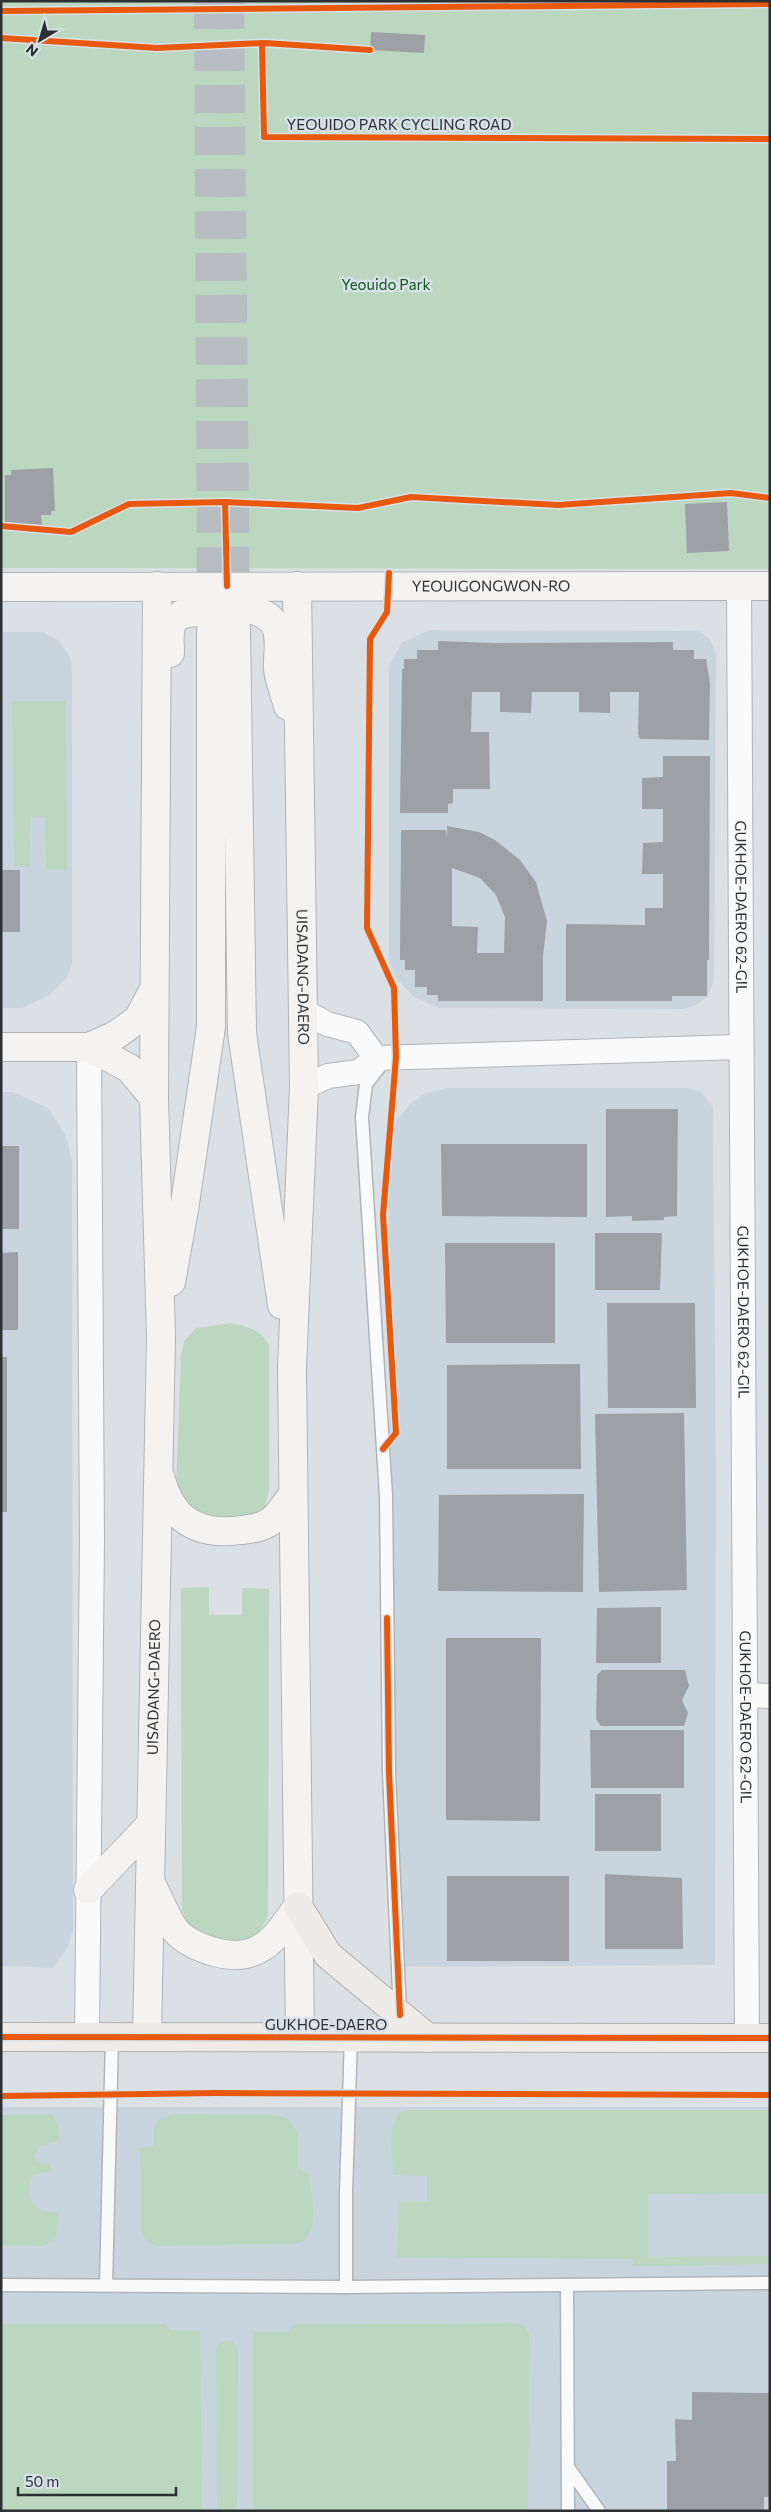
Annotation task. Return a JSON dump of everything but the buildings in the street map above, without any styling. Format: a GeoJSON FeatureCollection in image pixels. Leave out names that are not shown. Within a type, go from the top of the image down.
{"type":"FeatureCollection","features":[{"type":"Feature","properties":{"kind":"main road","name":"YEOUIGONGWON-RO"},"geometry":{"type":"LineString","coordinates":[[1,586],[770,586]]}},
{"type":"Feature","properties":{"kind":"main road","name":"UISADANG-DAERO"},"geometry":{"type":"LineString","coordinates":[[147,2037],[162,1337],[154,1098],[157,586]]}},
{"type":"Feature","properties":{"kind":"main road","name":"UISADANG-DAERO"},"geometry":{"type":"LineString","coordinates":[[297,586],[304,1087],[292,1368],[300,2037]]}},
{"type":"Feature","properties":{"kind":"main road"},"geometry":{"type":"LineString","coordinates":[[156,736],[170,667],[170,628],[172,622],[182,614],[225,609],[260,611],[273,622],[279,643],[278,670],[298,744]]}},
{"type":"Feature","properties":{"kind":"main road","name":"UISADANG-DAERO"},"geometry":{"type":"LineString","coordinates":[[162,1337],[184,1210],[211,1027],[224,630],[242,1033],[292,1368]]}},
{"type":"Feature","properties":{"kind":"main road"},"geometry":{"type":"LineString","coordinates":[[1,1048],[89,1047],[116,1035],[138,1019],[154,989]]}},
{"type":"Feature","properties":{"kind":"main road"},"geometry":{"type":"LineString","coordinates":[[89,1047],[129,1068],[154,1098]]}},
{"type":"Feature","properties":{"kind":"main road"},"geometry":{"type":"LineString","coordinates":[[159,1470],[166,1498],[180,1516],[201,1528],[226,1532],[252,1529],[271,1522],[293,1495]]}},
{"type":"Feature","properties":{"kind":"main road"},"geometry":{"type":"LineString","coordinates":[[88,1890],[151,1824]]}},
{"type":"Feature","properties":{"kind":"main road"},"geometry":{"type":"LineString","coordinates":[[150,1881],[176,1931],[198,1947],[228,1956],[246,1956],[268,1944],[283,1929],[298,1906],[328,1955],[428,2038]]}},
{"type":"Feature","properties":{"kind":"main road","name":"GUKHOE-DAERO"},"geometry":{"type":"LineString","coordinates":[[1,2037],[758,2038]]}},
{"type":"Feature","properties":{"kind":"street","name":"GUKHOE-DAERO 62-GIL"},"geometry":{"type":"LineString","coordinates":[[739,586],[745,1696],[758,2038]]}},
{"type":"Feature","properties":{"kind":"street"},"geometry":{"type":"LineString","coordinates":[[302,1010],[327,1024],[357,1032],[382,1058]]}},
{"type":"Feature","properties":{"kind":"street"},"geometry":{"type":"LineString","coordinates":[[89,1047],[92,1540],[88,1890],[100,2037]]}},
{"type":"Feature","properties":{"kind":"street"},"geometry":{"type":"LineString","coordinates":[[304,1087],[328,1076],[358,1072],[382,1058],[740,1047]]}},
{"type":"Feature","properties":{"kind":"street"},"geometry":{"type":"LineString","coordinates":[[745,1696],[770,1696]]}},
{"type":"Feature","properties":{"kind":"lane"},"geometry":{"type":"LineString","coordinates":[[382,1058],[366,1084],[362,1117],[386,1496],[389,1772],[400,2015]]}},
{"type":"Feature","properties":{"kind":"lane"},"geometry":{"type":"LineString","coordinates":[[100,2037],[106,2285]]}},
{"type":"Feature","properties":{"kind":"lane"},"geometry":{"type":"LineString","coordinates":[[346,2287],[346,2192],[351,2037]]}},
{"type":"Feature","properties":{"kind":"lane"},"geometry":{"type":"LineString","coordinates":[[1,2286],[346,2287],[770,2284]]}},
{"type":"Feature","properties":{"kind":"lane"},"geometry":{"type":"LineString","coordinates":[[567,2285],[568,2511]]}},
{"type":"Feature","properties":{"kind":"lane"},"geometry":{"type":"LineString","coordinates":[[568,2467],[599,2511]]}},
{"type":"Feature","properties":{"kind":"shaded area"},"geometry":{"type":"Polygon","coordinates":[[[430,630],[699,631],[710,639],[716,654],[714,981],[708,996],[702,1001],[694,1006],[683,1009],[439,1008],[414,997],[397,979],[389,963],[389,666],[402,642],[430,630]]]}},
{"type":"Feature","properties":{"kind":"shaded area"},"geometry":{"type":"Polygon","coordinates":[[[1,632],[43,632],[58,640],[71,658],[72,674],[72,965],[67,977],[49,995],[22,1008],[1,1008],[1,632]]]}},
{"type":"Feature","properties":{"kind":"shaded area"},"geometry":{"type":"Polygon","coordinates":[[[447,1088],[690,1088],[701,1092],[713,1107],[716,1477],[715,1965],[401,1967],[390,1948],[389,1140],[396,1121],[410,1104],[424,1094],[447,1088]]]}},
{"type":"Feature","properties":{"kind":"shaded area"},"geometry":{"type":"Polygon","coordinates":[[[1,1092],[13,1092],[48,1108],[65,1134],[72,1160],[73,1930],[67,1949],[53,1968],[1,1966],[1,1092]]]}},
{"type":"Feature","properties":{"kind":"shaded area"},"geometry":{"type":"Polygon","coordinates":[[[1,2107],[770,2107],[770,2511],[1,2511],[1,2107]]]}},
{"type":"Feature","properties":{"kind":"green space","name":"Yeouido Park"},"geometry":{"type":"Polygon","coordinates":[[[1,1],[770,2],[770,569],[1,568],[1,1]]]}},
{"type":"Feature","properties":{"kind":"green space"},"geometry":{"type":"Polygon","coordinates":[[[12,701],[66,701],[67,870],[46,869],[45,817],[31,817],[29,867],[14,866],[12,701]]]}},
{"type":"Feature","properties":{"kind":"green space"},"geometry":{"type":"Polygon","coordinates":[[[231,1323],[258,1332],[269,1345],[269,1490],[264,1510],[242,1522],[196,1516],[176,1491],[181,1355],[184,1342],[196,1328],[231,1323]]]}},
{"type":"Feature","properties":{"kind":"green space"},"geometry":{"type":"Polygon","coordinates":[[[209,1587],[209,1615],[242,1615],[242,1588],[269,1589],[268,1915],[256,1933],[247,1939],[236,1942],[218,1940],[204,1935],[189,1924],[182,1910],[181,1588],[209,1587]]]}},
{"type":"Feature","properties":{"kind":"green space"},"geometry":{"type":"Polygon","coordinates":[[[407,2110],[770,2110],[770,2193],[648,2194],[648,2257],[770,2256],[770,2264],[633,2266],[633,2259],[397,2257],[399,2201],[427,2201],[427,2176],[393,2175],[392,2128],[400,2113],[407,2110]]]}},
{"type":"Feature","properties":{"kind":"green space"},"geometry":{"type":"Polygon","coordinates":[[[173,2114],[276,2115],[285,2118],[291,2123],[297,2135],[298,2167],[310,2176],[313,2215],[312,2225],[304,2240],[296,2244],[156,2246],[149,2243],[143,2236],[141,2226],[140,2148],[154,2146],[154,2128],[158,2121],[173,2114]]]}},
{"type":"Feature","properties":{"kind":"green space"},"geometry":{"type":"Polygon","coordinates":[[[1,2115],[53,2115],[58,2125],[59,2140],[41,2146],[33,2156],[38,2162],[49,2164],[52,2171],[33,2175],[29,2190],[31,2200],[37,2208],[58,2212],[56,2238],[42,2246],[1,2245],[1,2115]]]}},
{"type":"Feature","properties":{"kind":"green space"},"geometry":{"type":"Polygon","coordinates":[[[515,2323],[524,2326],[529,2334],[528,2511],[253,2511],[253,2331],[287,2332],[295,2324],[515,2323]]]}},
{"type":"Feature","properties":{"kind":"green space"},"geometry":{"type":"Polygon","coordinates":[[[1,2324],[165,2324],[171,2330],[200,2331],[202,2511],[1,2511],[1,2324]]]}},
{"type":"Feature","properties":{"kind":"green space"},"geometry":{"type":"Polygon","coordinates":[[[226,2340],[234,2342],[238,2349],[237,2511],[217,2511],[216,2350],[218,2344],[226,2340]]]}},
{"type":"Feature","properties":{"kind":"tunnel"},"geometry":{"type":"LineString","coordinates":[[208,1],[211,610]]}},
{"type":"Feature","properties":{"kind":"tunnel"},"geometry":{"type":"LineString","coordinates":[[230,1],[236,609]]}},
{"type":"Feature","properties":{"kind":"cycle path"},"geometry":{"type":"LineString","coordinates":[[1,11],[770,4]]}},
{"type":"Feature","properties":{"kind":"cycle path","name":"YEOUIDO PARK CYCLING ROAD"},"geometry":{"type":"LineString","coordinates":[[1,38],[157,48],[262,43],[264,137],[770,139]]}},
{"type":"Feature","properties":{"kind":"cycle path"},"geometry":{"type":"LineString","coordinates":[[265,43],[370,50]]}},
{"type":"Feature","properties":{"kind":"cycle path"},"geometry":{"type":"LineString","coordinates":[[1,526],[71,532],[129,504],[225,502],[358,508],[411,497],[558,505],[731,493],[770,498]]}},
{"type":"Feature","properties":{"kind":"cycle path"},"geometry":{"type":"LineString","coordinates":[[225,502],[227,586]]}},
{"type":"Feature","properties":{"kind":"cycle path"},"geometry":{"type":"LineString","coordinates":[[383,1449],[396,1433],[383,1215],[396,1057],[394,988],[367,928],[370,639],[387,612],[389,573]]}},
{"type":"Feature","properties":{"kind":"cycle path"},"geometry":{"type":"LineString","coordinates":[[387,1618],[389,1772],[400,2015]]}},
{"type":"Feature","properties":{"kind":"cycle path"},"geometry":{"type":"LineString","coordinates":[[1,2037],[770,2038]]}},
{"type":"Feature","properties":{"kind":"cycle path"},"geometry":{"type":"LineString","coordinates":[[1,2096],[216,2093],[770,2095]]}}]}
